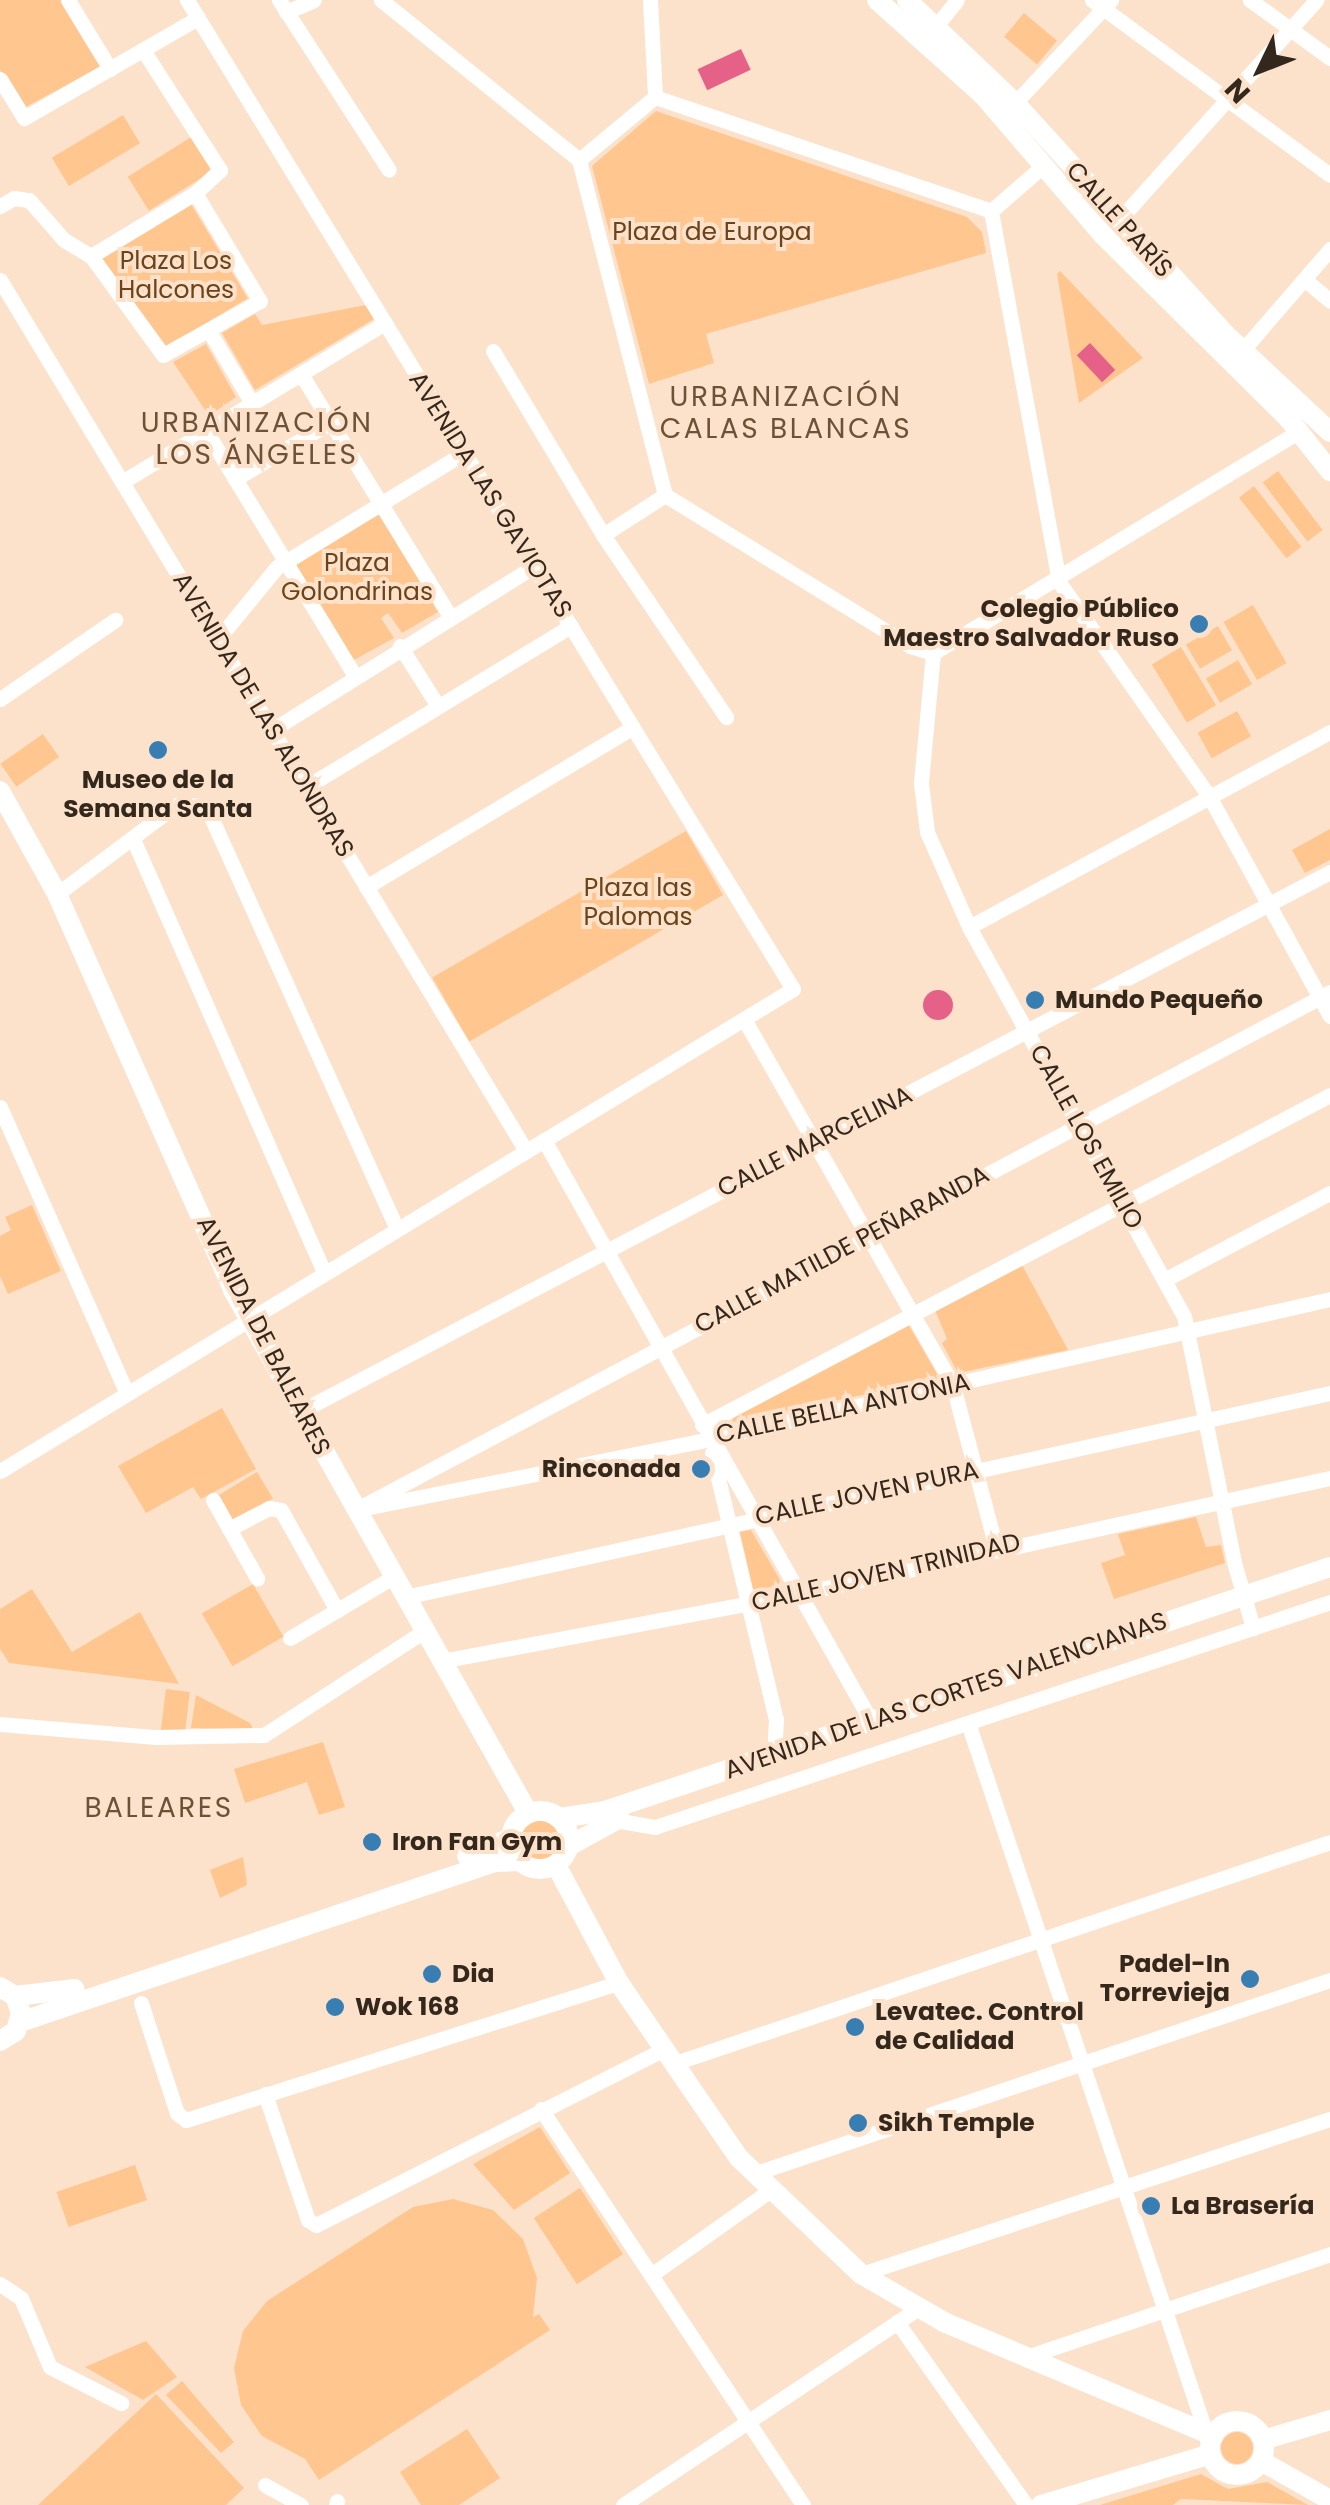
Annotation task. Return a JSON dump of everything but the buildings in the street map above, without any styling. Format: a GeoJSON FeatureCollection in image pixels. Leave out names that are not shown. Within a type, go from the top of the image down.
{"type":"FeatureCollection","features":[{"type":"Feature","properties":{"kind":"main road","name":"CALLE PARÍS"},"geometry":{"type":"LineString","coordinates":[[877,0],[932,32],[1015,103],[1112,227],[1295,418]]}},
{"type":"Feature","properties":{"kind":"main road","name":"CALLE PARÍS"},"geometry":{"type":"LineString","coordinates":[[907,0],[1044,165],[1242,351],[1295,418]]}},
{"type":"Feature","properties":{"kind":"main road"},"geometry":{"type":"LineString","coordinates":[[1295,418],[1330,432]]}},
{"type":"Feature","properties":{"kind":"main road"},"geometry":{"type":"LineString","coordinates":[[1295,418],[1330,472]]}},
{"type":"Feature","properties":{"kind":"main road","name":"AVENIDA DE BALEARES"},"geometry":{"type":"LineString","coordinates":[[0,790],[5,822],[57,894],[248,1319],[528,1813]]}},
{"type":"Feature","properties":{"kind":"main road","name":"AVENIDA DE LAS CORTES VALENCIANAS"},"geometry":{"type":"LineString","coordinates":[[560,1818],[605,1811],[871,1721],[1248,1611],[1330,1567]]}},
{"type":"Feature","properties":{"kind":"main road","name":"AVENIDA DE LAS CORTES VALENCIANAS"},"geometry":{"type":"LineString","coordinates":[[569,1846],[615,1820],[1248,1611],[1330,1580]]}},
{"type":"Feature","properties":{"kind":"main road"},"geometry":{"type":"LineString","coordinates":[[0,2042],[20,2022],[495,1862],[520,1861],[533,1868],[556,1865],[569,1846],[560,1818],[528,1813],[511,1838],[64,1993],[7,1991],[20,2022]]}},
{"type":"Feature","properties":{"kind":"main road"},"geometry":{"type":"LineString","coordinates":[[511,1838],[520,1861]]}},
{"type":"Feature","properties":{"kind":"main road"},"geometry":{"type":"LineString","coordinates":[[556,1865],[619,1984],[753,2174],[861,2274],[917,2308],[1210,2441],[1221,2470],[1238,2475],[1262,2450],[1330,2420]]}},
{"type":"Feature","properties":{"kind":"main road"},"geometry":{"type":"LineString","coordinates":[[1041,2505],[1210,2441],[1226,2423],[1244,2422],[1262,2450],[1330,2500]]}},
{"type":"Feature","properties":{"kind":"street"},"geometry":{"type":"LineString","coordinates":[[68,0],[110,69]]}},
{"type":"Feature","properties":{"kind":"street","name":"AVENIDA LAS GAVIOTAS"},"geometry":{"type":"LineString","coordinates":[[187,0],[793,989],[744,1019]]}},
{"type":"Feature","properties":{"kind":"street"},"geometry":{"type":"LineString","coordinates":[[314,0],[282,6],[389,170]]}},
{"type":"Feature","properties":{"kind":"street"},"geometry":{"type":"LineString","coordinates":[[381,0],[579,160],[665,495],[910,646],[933,653],[1295,418]]}},
{"type":"Feature","properties":{"kind":"street"},"geometry":{"type":"LineString","coordinates":[[650,0],[655,97]]}},
{"type":"Feature","properties":{"kind":"street"},"geometry":{"type":"LineString","coordinates":[[932,32],[957,0]]}},
{"type":"Feature","properties":{"kind":"street"},"geometry":{"type":"LineString","coordinates":[[1250,0],[1330,58]]}},
{"type":"Feature","properties":{"kind":"street"},"geometry":{"type":"LineString","coordinates":[[1112,227],[1316,0]]}},
{"type":"Feature","properties":{"kind":"street"},"geometry":{"type":"LineString","coordinates":[[1015,103],[1102,3],[1330,175]]}},
{"type":"Feature","properties":{"kind":"street"},"geometry":{"type":"LineString","coordinates":[[0,79],[24,118],[198,18]]}},
{"type":"Feature","properties":{"kind":"street"},"geometry":{"type":"LineString","coordinates":[[91,256],[195,193],[220,170],[143,50]]}},
{"type":"Feature","properties":{"kind":"street"},"geometry":{"type":"LineString","coordinates":[[579,160],[655,97]]}},
{"type":"Feature","properties":{"kind":"street"},"geometry":{"type":"LineString","coordinates":[[655,97],[991,212]]}},
{"type":"Feature","properties":{"kind":"street"},"geometry":{"type":"LineString","coordinates":[[991,212],[1044,165]]}},
{"type":"Feature","properties":{"kind":"street"},"geometry":{"type":"LineString","coordinates":[[0,206],[14,198],[29,200],[64,240],[91,256],[156,352],[167,355],[209,331],[264,308],[195,193]]}},
{"type":"Feature","properties":{"kind":"street"},"geometry":{"type":"LineString","coordinates":[[991,212],[1056,575],[1210,796],[1268,904],[1325,995],[1330,1016]]}},
{"type":"Feature","properties":{"kind":"street"},"geometry":{"type":"LineString","coordinates":[[1242,351],[1330,249]]}},
{"type":"Feature","properties":{"kind":"street"},"geometry":{"type":"LineString","coordinates":[[1304,279],[1330,301]]}},
{"type":"Feature","properties":{"kind":"street","name":"AVENIDA DE LAS ALONDRAS"},"geometry":{"type":"LineString","coordinates":[[0,280],[526,1151]]}},
{"type":"Feature","properties":{"kind":"street"},"geometry":{"type":"LineString","coordinates":[[122,482],[385,323]]}},
{"type":"Feature","properties":{"kind":"street"},"geometry":{"type":"LineString","coordinates":[[209,331],[252,403]]}},
{"type":"Feature","properties":{"kind":"street"},"geometry":{"type":"LineString","coordinates":[[493,351],[603,534],[726,717]]}},
{"type":"Feature","properties":{"kind":"street"},"geometry":{"type":"LineString","coordinates":[[301,374],[450,616]]}},
{"type":"Feature","properties":{"kind":"street"},"geometry":{"type":"LineString","coordinates":[[235,479],[330,422]]}},
{"type":"Feature","properties":{"kind":"street"},"geometry":{"type":"LineString","coordinates":[[206,431],[353,674]]}},
{"type":"Feature","properties":{"kind":"street"},"geometry":{"type":"LineString","coordinates":[[217,640],[286,562],[464,452]]}},
{"type":"Feature","properties":{"kind":"street"},"geometry":{"type":"LineString","coordinates":[[603,534],[665,495]]}},
{"type":"Feature","properties":{"kind":"street"},"geometry":{"type":"LineString","coordinates":[[272,730],[353,674],[534,566]]}},
{"type":"Feature","properties":{"kind":"street"},"geometry":{"type":"LineString","coordinates":[[0,699],[115,620]]}},
{"type":"Feature","properties":{"kind":"street"},"geometry":{"type":"LineString","coordinates":[[306,787],[571,626]]}},
{"type":"Feature","properties":{"kind":"street"},"geometry":{"type":"LineString","coordinates":[[400,646],[438,706]]}},
{"type":"Feature","properties":{"kind":"street","name":"CALLE LOS EMILIO"},"geometry":{"type":"LineString","coordinates":[[933,653],[921,806],[969,927],[1080,1125],[1190,1334],[1248,1611]]}},
{"type":"Feature","properties":{"kind":"street"},"geometry":{"type":"LineString","coordinates":[[366,886],[632,727]]}},
{"type":"Feature","properties":{"kind":"street"},"geometry":{"type":"LineString","coordinates":[[969,927],[1330,732]]}},
{"type":"Feature","properties":{"kind":"street"},"geometry":{"type":"LineString","coordinates":[[57,894],[182,802],[211,811],[397,1229]]}},
{"type":"Feature","properties":{"kind":"street"},"geometry":{"type":"LineString","coordinates":[[133,839],[324,1273]]}},
{"type":"Feature","properties":{"kind":"street","name":"CALLE MARCELINA"},"geometry":{"type":"LineString","coordinates":[[299,1412],[1330,872]]}},
{"type":"Feature","properties":{"kind":"street","name":"CALLE MATILDE PEÑARANDA"},"geometry":{"type":"LineString","coordinates":[[355,1510],[1325,995]]}},
{"type":"Feature","properties":{"kind":"street"},"geometry":{"type":"LineString","coordinates":[[2,1464],[127,1393],[744,1019],[952,1386],[996,1548]]}},
{"type":"Feature","properties":{"kind":"street"},"geometry":{"type":"LineString","coordinates":[[706,1432],[913,1316],[1330,1094]]}},
{"type":"Feature","properties":{"kind":"street"},"geometry":{"type":"LineString","coordinates":[[0,1107],[127,1393]]}},
{"type":"Feature","properties":{"kind":"street"},"geometry":{"type":"LineString","coordinates":[[544,1140],[871,1721]]}},
{"type":"Feature","properties":{"kind":"street"},"geometry":{"type":"LineString","coordinates":[[1164,1280],[1330,1193]]}},
{"type":"Feature","properties":{"kind":"street","name":"CALLE BELLA ANTONIA"},"geometry":{"type":"LineString","coordinates":[[355,1510],[706,1432],[952,1386],[1190,1334],[1330,1296]]}},
{"type":"Feature","properties":{"kind":"street","name":"CALLE JOVEN PURA"},"geometry":{"type":"LineString","coordinates":[[405,1598],[1330,1393]]}},
{"type":"Feature","properties":{"kind":"street"},"geometry":{"type":"LineString","coordinates":[[706,1432],[776,1719],[774,1754]]}},
{"type":"Feature","properties":{"kind":"street","name":"CALLE JOVEN TRINIDAD"},"geometry":{"type":"LineString","coordinates":[[441,1661],[746,1605],[1330,1478]]}},
{"type":"Feature","properties":{"kind":"street"},"geometry":{"type":"LineString","coordinates":[[213,1500],[256,1578]]}},
{"type":"Feature","properties":{"kind":"street"},"geometry":{"type":"LineString","coordinates":[[229,1529],[268,1508],[281,1510],[337,1610]]}},
{"type":"Feature","properties":{"kind":"street"},"geometry":{"type":"LineString","coordinates":[[290,1638],[393,1577]]}},
{"type":"Feature","properties":{"kind":"street","name":"AVENIDA DE LAS CORTES VALENCIANAS"},"geometry":{"type":"LineString","coordinates":[[615,1820],[655,1827],[968,1723],[1248,1611],[1330,1602]]}},
{"type":"Feature","properties":{"kind":"street"},"geometry":{"type":"LineString","coordinates":[[0,1724],[156,1737],[264,1735],[424,1631]]}},
{"type":"Feature","properties":{"kind":"street"},"geometry":{"type":"LineString","coordinates":[[968,1723],[1210,2441]]}},
{"type":"Feature","properties":{"kind":"street"},"geometry":{"type":"LineString","coordinates":[[265,2094],[314,2225],[541,2109],[667,2057],[1041,1939],[1330,1842]]}},
{"type":"Feature","properties":{"kind":"street"},"geometry":{"type":"LineString","coordinates":[[753,2174],[1330,1980]]}},
{"type":"Feature","properties":{"kind":"street"},"geometry":{"type":"LineString","coordinates":[[141,2002],[180,2117],[619,1984]]}},
{"type":"Feature","properties":{"kind":"street"},"geometry":{"type":"LineString","coordinates":[[541,2109],[803,2505]]}},
{"type":"Feature","properties":{"kind":"street"},"geometry":{"type":"LineString","coordinates":[[861,2274],[1330,2119]]}},
{"type":"Feature","properties":{"kind":"street"},"geometry":{"type":"LineString","coordinates":[[651,2275],[769,2191]]}},
{"type":"Feature","properties":{"kind":"street"},"geometry":{"type":"LineString","coordinates":[[1026,2357],[1330,2254]]}},
{"type":"Feature","properties":{"kind":"street"},"geometry":{"type":"LineString","coordinates":[[0,2284],[21,2298],[50,2366],[121,2403]]}},
{"type":"Feature","properties":{"kind":"street"},"geometry":{"type":"LineString","coordinates":[[623,2505],[917,2308]]}},
{"type":"Feature","properties":{"kind":"street"},"geometry":{"type":"LineString","coordinates":[[897,2322],[1026,2505]]}},
{"type":"Feature","properties":{"kind":"street"},"geometry":{"type":"LineString","coordinates":[[264,2485],[301,2505]]}},
{"type":"Feature","properties":{"kind":"green space"},"geometry":{"type":"Polygon","coordinates":[[[0,0],[62,0],[103,65],[24,108],[0,70],[0,0]]]}},
{"type":"Feature","properties":{"kind":"green space"},"geometry":{"type":"Polygon","coordinates":[[[1024,13],[1057,41],[1037,64],[1004,37],[1024,13]]]}},
{"type":"Feature","properties":{"kind":"green space","name":"Plaza de Europa"},"geometry":{"type":"Polygon","coordinates":[[[656,111],[967,217],[982,232],[986,253],[706,334],[714,363],[649,384],[592,166],[656,111]]]}},
{"type":"Feature","properties":{"kind":"green space"},"geometry":{"type":"Polygon","coordinates":[[[123,115],[140,143],[69,186],[52,158],[123,115]]]}},
{"type":"Feature","properties":{"kind":"green space"},"geometry":{"type":"Polygon","coordinates":[[[193,136],[214,170],[149,211],[128,177],[193,136]]]}},
{"type":"Feature","properties":{"kind":"green space","name":"Plaza Los Halcones"},"geometry":{"type":"Polygon","coordinates":[[[191,204],[248,298],[159,352],[102,258],[191,204]]]}},
{"type":"Feature","properties":{"kind":"green space"},"geometry":{"type":"Polygon","coordinates":[[[1060,271],[1143,358],[1079,403],[1057,274],[1060,271]]]}},
{"type":"Feature","properties":{"kind":"green space"},"geometry":{"type":"Polygon","coordinates":[[[366,305],[374,319],[255,390],[222,333],[255,314],[262,325],[366,305]]]}},
{"type":"Feature","properties":{"kind":"green space"},"geometry":{"type":"Polygon","coordinates":[[[206,344],[236,397],[209,416],[173,362],[206,344]]]}},
{"type":"Feature","properties":{"kind":"green space"},"geometry":{"type":"Polygon","coordinates":[[[1278,471],[1323,530],[1307,542],[1263,482],[1278,471]]]}},
{"type":"Feature","properties":{"kind":"green space"},"geometry":{"type":"Polygon","coordinates":[[[1254,486],[1301,547],[1286,558],[1239,498],[1254,486]]]}},
{"type":"Feature","properties":{"kind":"green space","name":"Plaza Golondrinas"},"geometry":{"type":"Polygon","coordinates":[[[378,513],[438,612],[402,633],[388,613],[381,618],[394,638],[354,660],[295,565],[378,513]]]}},
{"type":"Feature","properties":{"kind":"green space"},"geometry":{"type":"Polygon","coordinates":[[[1253,605],[1286,663],[1257,680],[1224,622],[1253,605]]]}},
{"type":"Feature","properties":{"kind":"green space"},"geometry":{"type":"Polygon","coordinates":[[[1218,626],[1232,650],[1200,669],[1186,644],[1218,626]]]}},
{"type":"Feature","properties":{"kind":"green space"},"geometry":{"type":"Polygon","coordinates":[[[1181,647],[1216,705],[1187,723],[1152,665],[1181,647]]]}},
{"type":"Feature","properties":{"kind":"green space"},"geometry":{"type":"Polygon","coordinates":[[[1238,660],[1252,684],[1220,703],[1206,678],[1238,660]]]}},
{"type":"Feature","properties":{"kind":"green space"},"geometry":{"type":"Polygon","coordinates":[[[1237,711],[1251,736],[1212,758],[1198,733],[1237,711]]]}},
{"type":"Feature","properties":{"kind":"green space"},"geometry":{"type":"Polygon","coordinates":[[[43,734],[59,757],[16,787],[0,764],[43,734]]]}},
{"type":"Feature","properties":{"kind":"green space"},"geometry":{"type":"Polygon","coordinates":[[[1330,829],[1330,860],[1305,873],[1292,850],[1330,829]]]}},
{"type":"Feature","properties":{"kind":"green space","name":"Plaza las Palomas"},"geometry":{"type":"Polygon","coordinates":[[[686,831],[723,895],[469,1042],[432,977],[686,831]]]}},
{"type":"Feature","properties":{"kind":"green space"},"geometry":{"type":"Polygon","coordinates":[[[32,1205],[61,1271],[8,1294],[0,1276],[0,1236],[11,1230],[5,1217],[32,1205]]]}},
{"type":"Feature","properties":{"kind":"green space"},"geometry":{"type":"Polygon","coordinates":[[[1022,1265],[1068,1350],[958,1373],[942,1343],[947,1339],[935,1310],[1022,1265]]]}},
{"type":"Feature","properties":{"kind":"green space"},"geometry":{"type":"Polygon","coordinates":[[[908,1324],[940,1379],[732,1422],[734,1416],[908,1324]]]}},
{"type":"Feature","properties":{"kind":"green space"},"geometry":{"type":"Polygon","coordinates":[[[222,1408],[256,1469],[201,1499],[193,1487],[146,1513],[118,1466],[222,1408]]]}},
{"type":"Feature","properties":{"kind":"green space"},"geometry":{"type":"Polygon","coordinates":[[[257,1472],[273,1499],[233,1523],[217,1496],[257,1472]]]}},
{"type":"Feature","properties":{"kind":"green space"},"geometry":{"type":"Polygon","coordinates":[[[1196,1517],[1206,1547],[1221,1545],[1225,1563],[1114,1599],[1101,1563],[1125,1555],[1118,1534],[1196,1517]]]}},
{"type":"Feature","properties":{"kind":"green space"},"geometry":{"type":"Polygon","coordinates":[[[751,1530],[780,1580],[779,1586],[753,1589],[740,1532],[751,1530]]]}},
{"type":"Feature","properties":{"kind":"green space"},"geometry":{"type":"Polygon","coordinates":[[[253,1584],[284,1637],[232,1666],[202,1614],[253,1584]]]}},
{"type":"Feature","properties":{"kind":"green space"},"geometry":{"type":"Polygon","coordinates":[[[32,1589],[72,1652],[140,1612],[179,1684],[9,1663],[0,1649],[0,1609],[32,1589]]]}},
{"type":"Feature","properties":{"kind":"green space"},"geometry":{"type":"Polygon","coordinates":[[[166,1689],[190,1692],[185,1735],[161,1732],[166,1689]]]}},
{"type":"Feature","properties":{"kind":"green space"},"geometry":{"type":"Polygon","coordinates":[[[196,1695],[250,1723],[253,1729],[191,1728],[196,1695]]]}},
{"type":"Feature","properties":{"kind":"green space"},"geometry":{"type":"Polygon","coordinates":[[[323,1742],[345,1807],[319,1815],[307,1782],[245,1803],[234,1769],[323,1742]]]}},
{"type":"Feature","properties":{"kind":"green space"},"geometry":{"type":"Polygon","coordinates":[[[540,1819],[555,1825],[561,1840],[555,1855],[540,1861],[525,1855],[519,1840],[525,1825],[540,1819]]]}},
{"type":"Feature","properties":{"kind":"green space"},"geometry":{"type":"Polygon","coordinates":[[[243,1857],[247,1885],[220,1898],[210,1870],[243,1857]]]}},
{"type":"Feature","properties":{"kind":"green space"},"geometry":{"type":"Polygon","coordinates":[[[540,2127],[570,2173],[514,2210],[473,2164],[540,2127]]]}},
{"type":"Feature","properties":{"kind":"green space"},"geometry":{"type":"Polygon","coordinates":[[[135,2165],[147,2200],[69,2227],[57,2192],[135,2165]]]}},
{"type":"Feature","properties":{"kind":"green space"},"geometry":{"type":"Polygon","coordinates":[[[580,2188],[623,2254],[577,2284],[534,2218],[580,2188]]]}},
{"type":"Feature","properties":{"kind":"green space"},"geometry":{"type":"Polygon","coordinates":[[[453,2199],[493,2210],[523,2239],[537,2278],[533,2317],[539,2314],[550,2330],[319,2480],[305,2459],[262,2436],[241,2405],[234,2368],[243,2331],[267,2301],[413,2207],[453,2199]]]}},
{"type":"Feature","properties":{"kind":"green space"},"geometry":{"type":"Polygon","coordinates":[[[146,2341],[177,2377],[143,2400],[85,2367],[146,2341]]]}},
{"type":"Feature","properties":{"kind":"green space"},"geometry":{"type":"Polygon","coordinates":[[[182,2381],[234,2442],[221,2453],[166,2395],[182,2381]]]}},
{"type":"Feature","properties":{"kind":"green space"},"geometry":{"type":"Polygon","coordinates":[[[156,2394],[244,2488],[226,2505],[38,2505],[156,2394]]]}},
{"type":"Feature","properties":{"kind":"green space"},"geometry":{"type":"Polygon","coordinates":[[[467,2429],[500,2478],[459,2505],[421,2505],[400,2472],[467,2429]]]}},
{"type":"Feature","properties":{"kind":"green space"},"geometry":{"type":"Polygon","coordinates":[[[1237,2432],[1248,2437],[1253,2448],[1248,2459],[1237,2464],[1226,2459],[1221,2448],[1226,2437],[1237,2432]]]}},
{"type":"Feature","properties":{"kind":"green space"},"geometry":{"type":"Polygon","coordinates":[[[1201,2474],[1228,2489],[1267,2482],[1308,2505],[1181,2499],[1173,2505],[1100,2505],[1201,2474]]]}},
{"type":"Feature","properties":{"kind":"shaded area"},"geometry":{"type":"Polygon","coordinates":[[[741,49],[751,70],[707,90],[697,69],[741,49]]]}},
{"type":"Feature","properties":{"kind":"shaded area"},"geometry":{"type":"Polygon","coordinates":[[[1090,343],[1115,370],[1102,382],[1077,355],[1090,343]]]}},
{"type":"Feature","properties":{"kind":"shaded area"},"geometry":{"type":"Polygon","coordinates":[[[938,990],[949,994],[953,1005],[949,1016],[938,1020],[927,1016],[923,1005],[927,994],[938,990]]]}},
{"type":"Feature","properties":{"kind":"place","name":"Colegio Público Maestro Salvador Ruso"},"geometry":{"type":"Point","coordinates":[1199,624]}},
{"type":"Feature","properties":{"kind":"place","name":"Museo de la Semana Santa"},"geometry":{"type":"Point","coordinates":[158,750]}},
{"type":"Feature","properties":{"kind":"place","name":"Mundo Pequeño"},"geometry":{"type":"Point","coordinates":[1035,1000]}},
{"type":"Feature","properties":{"kind":"place","name":"Rinconada"},"geometry":{"type":"Point","coordinates":[701,1469]}},
{"type":"Feature","properties":{"kind":"place","name":"Iron Fan Gym"},"geometry":{"type":"Point","coordinates":[372,1842]}},
{"type":"Feature","properties":{"kind":"place","name":"Dia"},"geometry":{"type":"Point","coordinates":[432,1974]}},
{"type":"Feature","properties":{"kind":"place","name":"Padel-In Torrevieja"},"geometry":{"type":"Point","coordinates":[1250,1979]}},
{"type":"Feature","properties":{"kind":"place","name":"Wok 168"},"geometry":{"type":"Point","coordinates":[335,2007]}},
{"type":"Feature","properties":{"kind":"place","name":"Levatec. Control de Calidad"},"geometry":{"type":"Point","coordinates":[855,2027]}},
{"type":"Feature","properties":{"kind":"place","name":"Sikh Temple"},"geometry":{"type":"Point","coordinates":[858,2123]}},
{"type":"Feature","properties":{"kind":"place","name":"La Brasería"},"geometry":{"type":"Point","coordinates":[1151,2206]}},
{"type":"Feature","properties":{"kind":"district","name":"URBANIZACIÓN CALAS BLANCAS"},"geometry":{"type":"Point","coordinates":[786,413]}},
{"type":"Feature","properties":{"kind":"district","name":"URBANIZACIÓN LOS ÁNGELES"},"geometry":{"type":"Point","coordinates":[257,439]}},
{"type":"Feature","properties":{"kind":"district","name":"BALEARES"},"geometry":{"type":"Point","coordinates":[159,1808]}}]}
